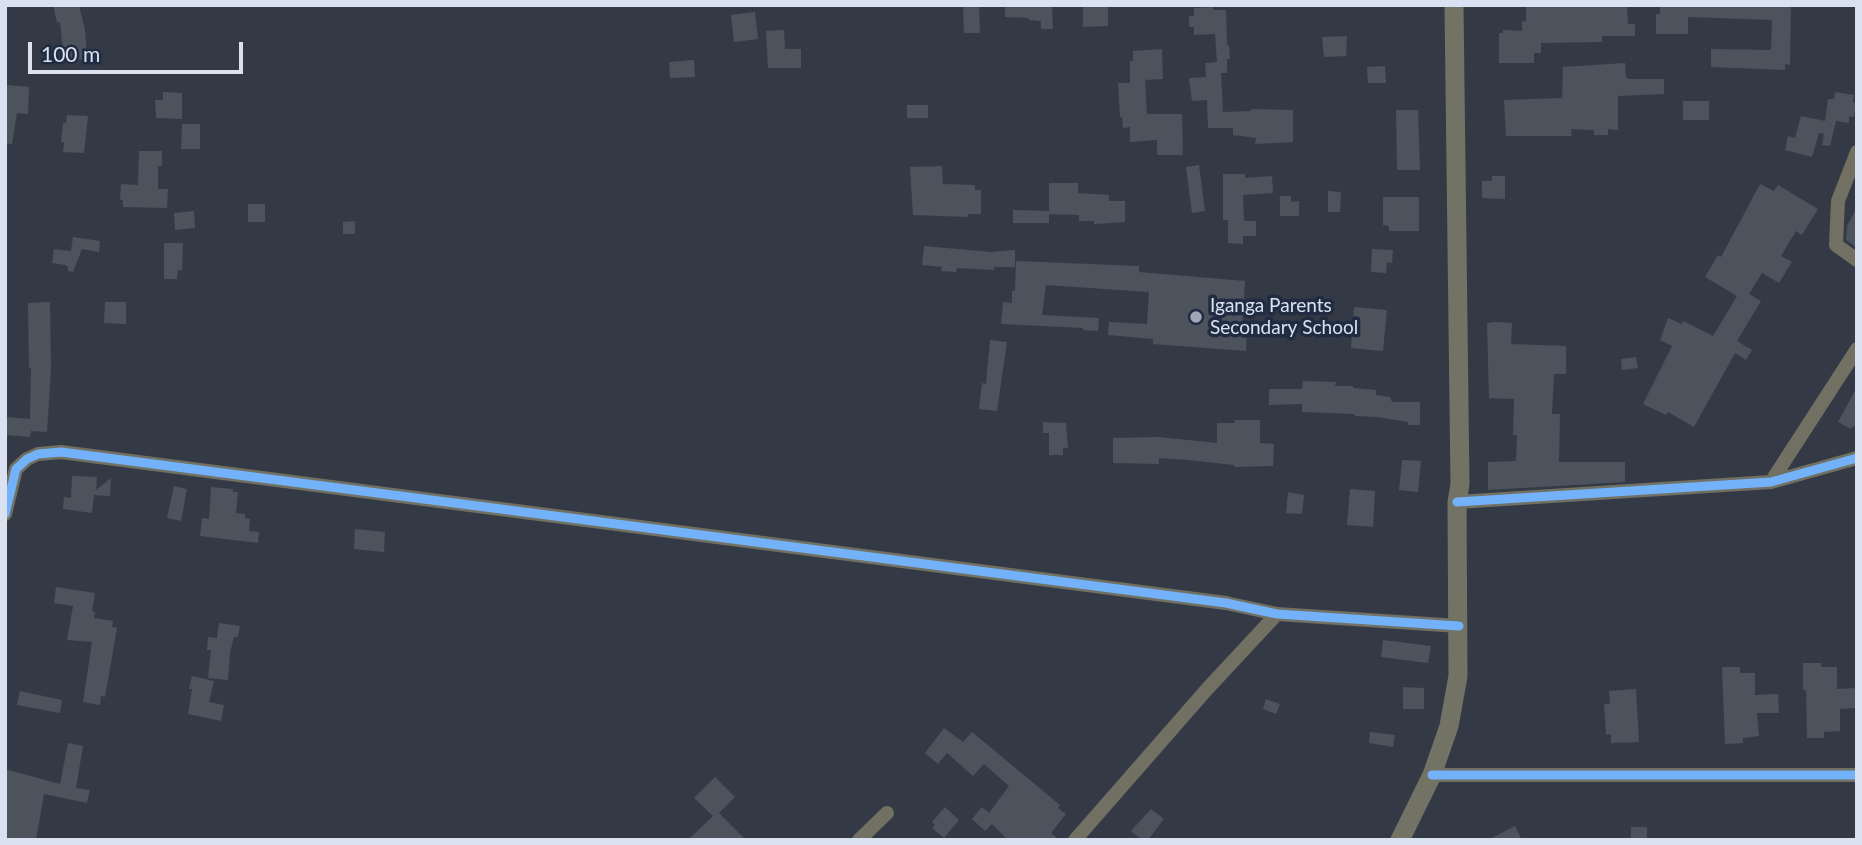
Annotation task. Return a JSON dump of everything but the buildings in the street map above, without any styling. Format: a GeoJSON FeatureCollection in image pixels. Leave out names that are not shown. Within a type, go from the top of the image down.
{"type":"FeatureCollection","features":[{"type":"Feature","properties":{"kind":"main road"},"geometry":{"type":"LineString","coordinates":[[1400,840],[1432,775],[1449,726],[1458,676],[1460,484],[1454,5]]}},
{"type":"Feature","properties":{"kind":"street"},"geometry":{"type":"LineString","coordinates":[[1857,152],[1839,201],[1836,245],[1857,260]]}},
{"type":"Feature","properties":{"kind":"street"},"geometry":{"type":"LineString","coordinates":[[1771,482],[1857,349]]}},
{"type":"Feature","properties":{"kind":"street"},"geometry":{"type":"LineString","coordinates":[[5,514],[16,469],[38,454],[61,452],[1226,603],[1277,614],[1459,626]]}},
{"type":"Feature","properties":{"kind":"street"},"geometry":{"type":"LineString","coordinates":[[1458,502],[1771,482],[1857,458]]}},
{"type":"Feature","properties":{"kind":"street"},"geometry":{"type":"LineString","coordinates":[[1075,840],[1208,688],[1277,614]]}},
{"type":"Feature","properties":{"kind":"street"},"geometry":{"type":"LineString","coordinates":[[1432,775],[1857,775]]}},
{"type":"Feature","properties":{"kind":"street"},"geometry":{"type":"LineString","coordinates":[[859,840],[887,813]]}},
{"type":"Feature","properties":{"kind":"cycle path"},"geometry":{"type":"LineString","coordinates":[[5,514],[16,469],[38,454],[61,452],[1226,603],[1277,614],[1459,626]]}},
{"type":"Feature","properties":{"kind":"cycle path"},"geometry":{"type":"LineString","coordinates":[[1457,502],[1771,482],[1857,458]]}},
{"type":"Feature","properties":{"kind":"cycle path"},"geometry":{"type":"LineString","coordinates":[[1432,775],[1857,775]]}},
{"type":"Feature","properties":{"kind":"place","name":"Iganga Parents Secondary School"},"geometry":{"type":"Point","coordinates":[1196,317]}}]}
